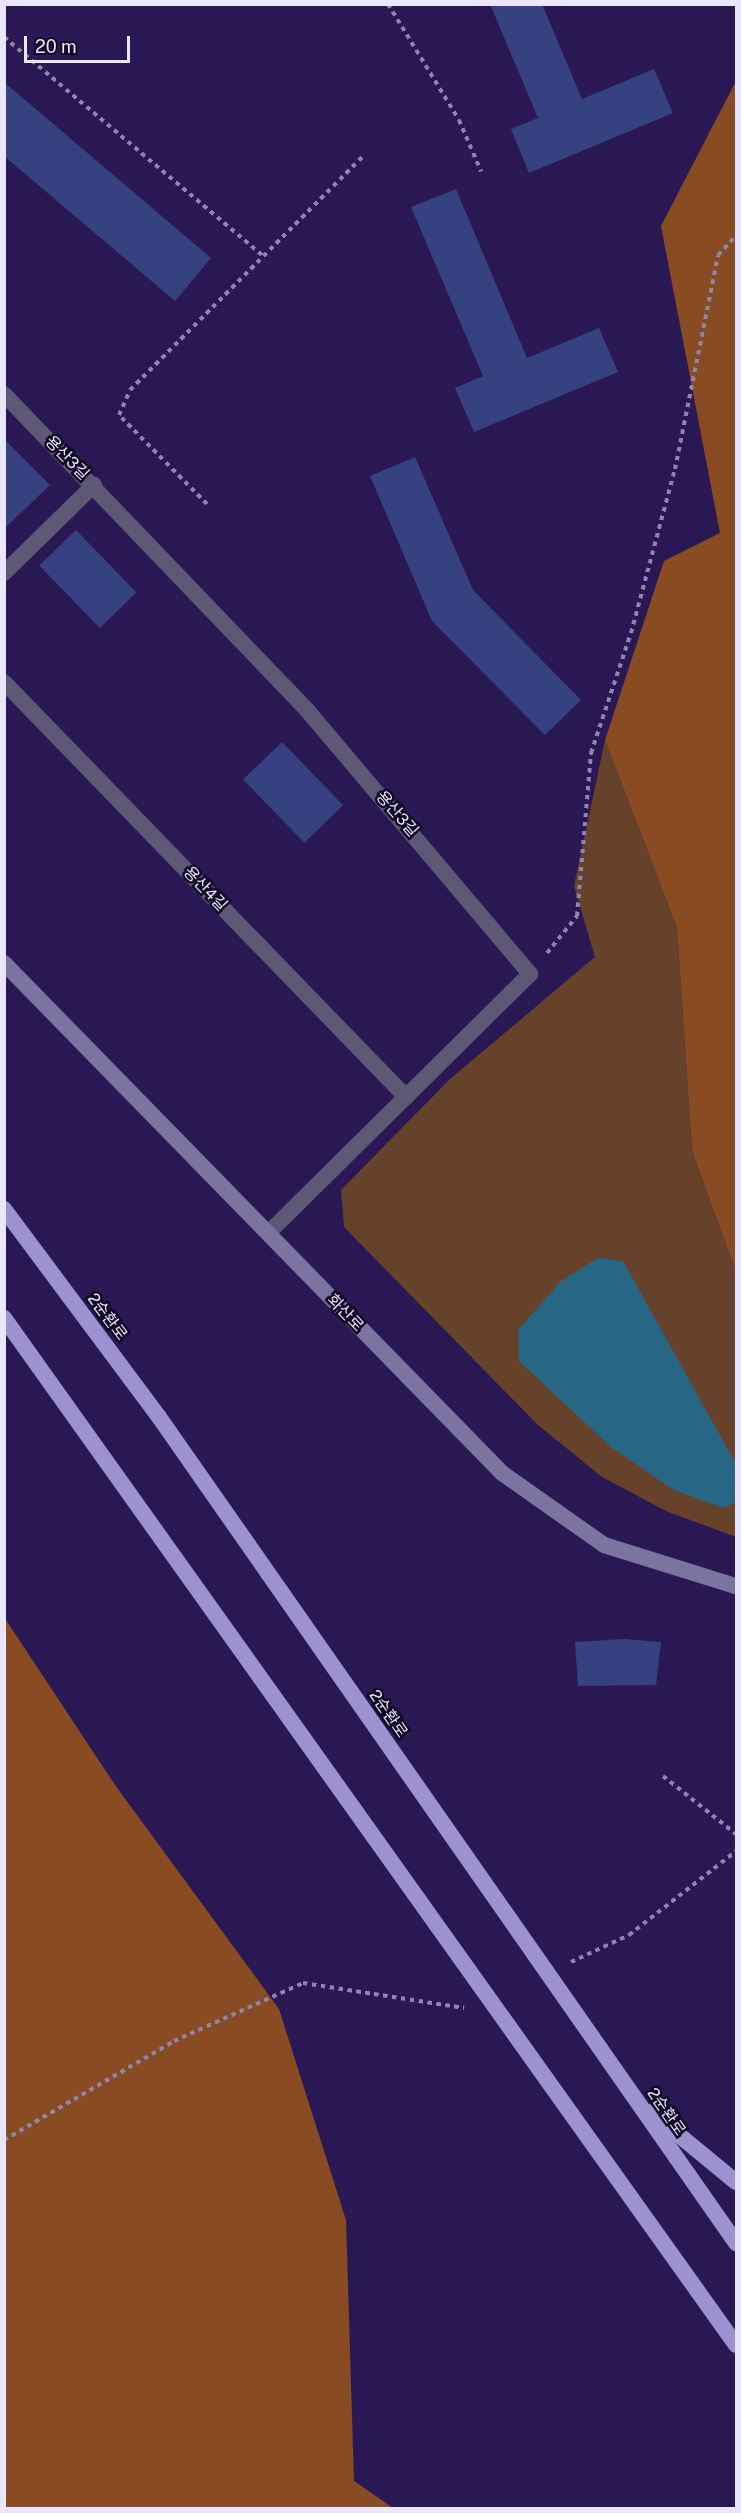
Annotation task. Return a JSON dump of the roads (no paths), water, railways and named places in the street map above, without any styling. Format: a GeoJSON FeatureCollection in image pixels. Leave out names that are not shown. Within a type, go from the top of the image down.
{"type":"FeatureCollection","features":[{"type":"Feature","properties":{"kind":"highway","name":"2순환로"},"geometry":{"type":"LineString","coordinates":[[4,1209],[159,1417],[736,2243]]}},
{"type":"Feature","properties":{"kind":"highway"},"geometry":{"type":"LineString","coordinates":[[4,1318],[736,2345]]}},
{"type":"Feature","properties":{"kind":"highway"},"geometry":{"type":"LineString","coordinates":[[634,2099],[736,2182]]}},
{"type":"Feature","properties":{"kind":"main road","name":"화산로"},"geometry":{"type":"LineString","coordinates":[[4,963],[502,1473],[563,1520],[604,1545],[736,1586]]}},
{"type":"Feature","properties":{"kind":"street","name":"용산3길"},"geometry":{"type":"LineString","coordinates":[[4,394],[94,485],[307,710],[530,974],[406,1097]]}},
{"type":"Feature","properties":{"kind":"street"},"geometry":{"type":"LineString","coordinates":[[4,573],[94,485]]}},
{"type":"Feature","properties":{"kind":"street","name":"용산4길"},"geometry":{"type":"LineString","coordinates":[[4,682],[406,1097]]}},
{"type":"Feature","properties":{"kind":"street"},"geometry":{"type":"LineString","coordinates":[[268,1233],[406,1097]]}},
{"type":"Feature","properties":{"kind":"water"},"geometry":{"type":"Polygon","coordinates":[[[598,1258],[623,1261],[736,1464],[736,1502],[723,1508],[672,1489],[611,1447],[519,1361],[518,1330],[562,1280],[598,1258]]]}}]}
